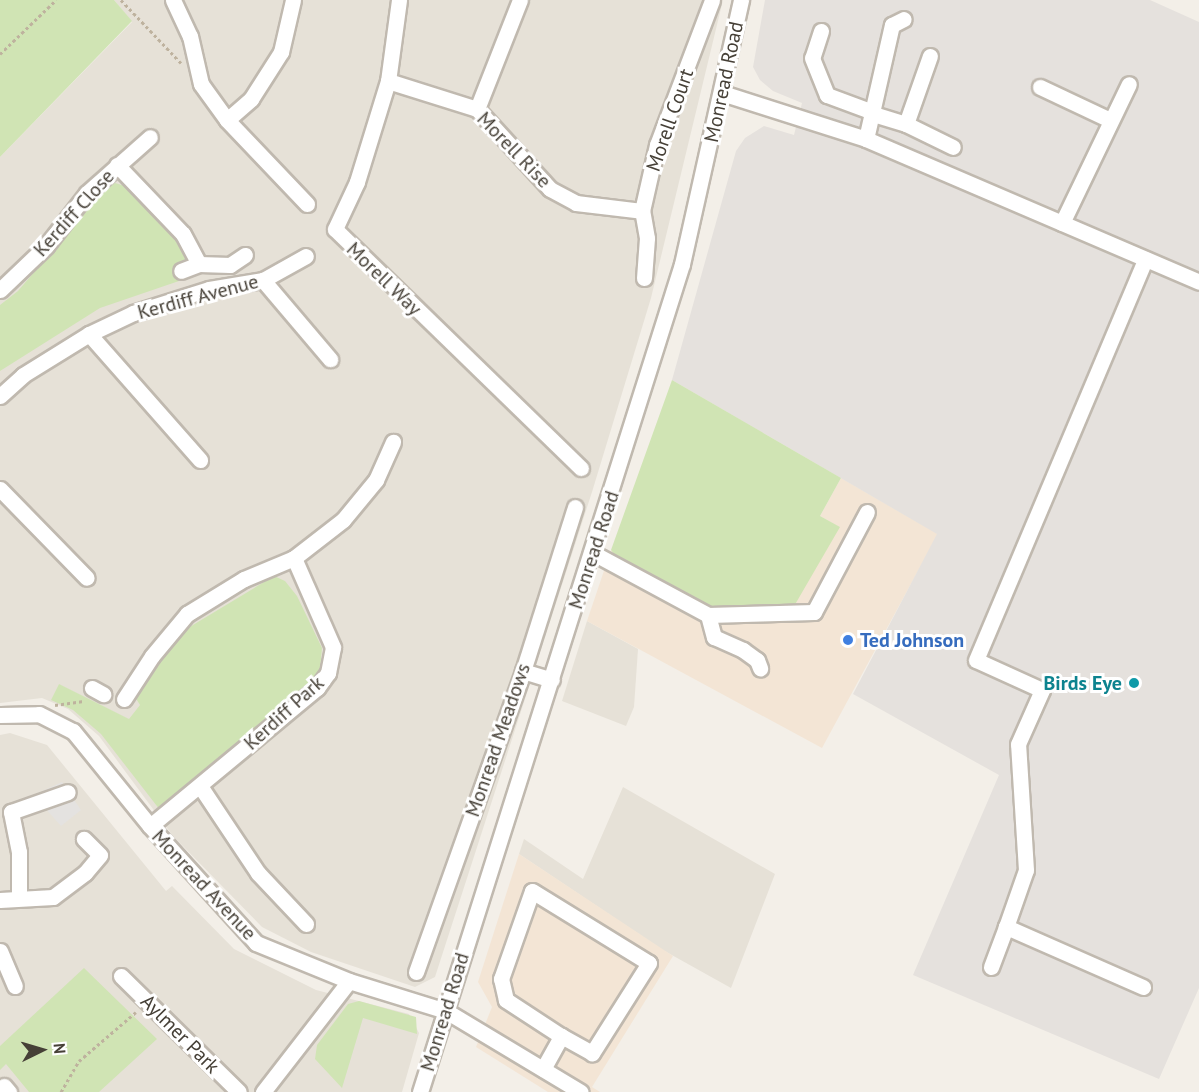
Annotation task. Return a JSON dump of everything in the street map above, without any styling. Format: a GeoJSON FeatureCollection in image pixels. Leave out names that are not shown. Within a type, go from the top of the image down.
{"type":"FeatureCollection","features":[{"type":"Feature","properties":{"kind":"street"},"geometry":{"type":"LineString","coordinates":[[173,0],[189,36],[197,73],[227,120],[307,204]]}},
{"type":"Feature","properties":{"kind":"street"},"geometry":{"type":"LineString","coordinates":[[227,120],[251,99],[281,52],[293,0]]}},
{"type":"Feature","properties":{"kind":"street","name":"Morell Way"},"geometry":{"type":"LineString","coordinates":[[399,0],[388,81],[357,183],[334,228],[581,468]]}},
{"type":"Feature","properties":{"kind":"street"},"geometry":{"type":"LineString","coordinates":[[477,109],[520,0]]}},
{"type":"Feature","properties":{"kind":"street","name":"Morell Court"},"geometry":{"type":"LineString","coordinates":[[644,278],[646,238],[642,211],[657,144],[712,0]]}},
{"type":"Feature","properties":{"kind":"street","name":"Monread Road"},"geometry":{"type":"LineString","coordinates":[[420,1092],[593,553],[682,264],[741,0]]}},
{"type":"Feature","properties":{"kind":"street"},"geometry":{"type":"LineString","coordinates":[[866,139],[870,112],[892,25],[904,19]]}},
{"type":"Feature","properties":{"kind":"street"},"geometry":{"type":"LineString","coordinates":[[821,31],[812,58],[826,96],[906,124],[953,147]]}},
{"type":"Feature","properties":{"kind":"street"},"geometry":{"type":"LineString","coordinates":[[906,124],[930,56]]}},
{"type":"Feature","properties":{"kind":"street","name":"Morell Rise"},"geometry":{"type":"LineString","coordinates":[[388,81],[477,109],[550,189],[576,202],[642,211]]}},
{"type":"Feature","properties":{"kind":"street"},"geometry":{"type":"LineString","coordinates":[[1062,223],[1129,84]]}},
{"type":"Feature","properties":{"kind":"street"},"geometry":{"type":"LineString","coordinates":[[1040,87],[1110,120]]}},
{"type":"Feature","properties":{"kind":"street"},"geometry":{"type":"LineString","coordinates":[[722,93],[866,139],[1199,282]]}},
{"type":"Feature","properties":{"kind":"street","name":"Kerdiff Close"},"geometry":{"type":"LineString","coordinates":[[0,290],[46,246],[87,194],[150,137]]}},
{"type":"Feature","properties":{"kind":"street"},"geometry":{"type":"LineString","coordinates":[[117,165],[183,234],[199,264]]}},
{"type":"Feature","properties":{"kind":"street"},"geometry":{"type":"LineString","coordinates":[[181,271],[199,264],[230,265],[245,255]]}},
{"type":"Feature","properties":{"kind":"street","name":"Kerdiff Avenue"},"geometry":{"type":"LineString","coordinates":[[0,396],[23,375],[88,334],[134,313],[209,289],[263,280],[306,256]]}},
{"type":"Feature","properties":{"kind":"street"},"geometry":{"type":"LineString","coordinates":[[991,967],[1026,870],[1018,744],[1042,690],[976,660],[1145,259]]}},
{"type":"Feature","properties":{"kind":"street"},"geometry":{"type":"LineString","coordinates":[[263,280],[330,358]]}},
{"type":"Feature","properties":{"kind":"street"},"geometry":{"type":"LineString","coordinates":[[88,334],[200,460]]}},
{"type":"Feature","properties":{"kind":"street"},"geometry":{"type":"LineString","coordinates":[[124,699],[152,656],[187,614],[244,579],[294,558],[343,520],[376,480],[393,442]]}},
{"type":"Feature","properties":{"kind":"street"},"geometry":{"type":"LineString","coordinates":[[0,489],[87,578]]}},
{"type":"Feature","properties":{"kind":"street","name":"Monread Meadows"},"geometry":{"type":"LineString","coordinates":[[416,972],[523,670],[575,507]]}},
{"type":"Feature","properties":{"kind":"street"},"geometry":{"type":"LineString","coordinates":[[593,553],[708,615],[814,612],[867,512]]}},
{"type":"Feature","properties":{"kind":"street","name":"Kerdiff Park"},"geometry":{"type":"LineString","coordinates":[[150,826],[317,688],[328,673],[333,647],[294,558]]}},
{"type":"Feature","properties":{"kind":"street"},"geometry":{"type":"LineString","coordinates":[[708,615],[714,637],[743,650],[757,660],[760,668]]}},
{"type":"Feature","properties":{"kind":"street"},"geometry":{"type":"LineString","coordinates":[[523,670],[552,680]]}},
{"type":"Feature","properties":{"kind":"street","name":"Monread Avenue"},"geometry":{"type":"LineString","coordinates":[[0,715],[39,714],[73,730],[150,826],[256,943],[349,981],[446,1011],[581,1092]]}},
{"type":"Feature","properties":{"kind":"street"},"geometry":{"type":"LineString","coordinates":[[200,786],[258,873],[306,924]]}},
{"type":"Feature","properties":{"kind":"street"},"geometry":{"type":"LineString","coordinates":[[19,897],[19,852],[11,812],[68,792]]}},
{"type":"Feature","properties":{"kind":"street"},"geometry":{"type":"LineString","coordinates":[[0,900],[19,897],[52,897],[85,873],[100,855],[84,839]]}},
{"type":"Feature","properties":{"kind":"street"},"geometry":{"type":"LineString","coordinates":[[532,891],[649,963],[592,1053],[561,1036],[506,1000],[501,979],[532,891]]}},
{"type":"Feature","properties":{"kind":"street"},"geometry":{"type":"LineString","coordinates":[[1006,927],[1143,987]]}},
{"type":"Feature","properties":{"kind":"street"},"geometry":{"type":"LineString","coordinates":[[0,951],[15,986]]}},
{"type":"Feature","properties":{"kind":"street","name":"Aylmer Park"},"geometry":{"type":"LineString","coordinates":[[121,976],[239,1092]]}},
{"type":"Feature","properties":{"kind":"street"},"geometry":{"type":"LineString","coordinates":[[263,1092],[349,981]]}},
{"type":"Feature","properties":{"kind":"street"},"geometry":{"type":"LineString","coordinates":[[543,1069],[561,1036]]}},
{"type":"Feature","properties":{"kind":"path"},"geometry":{"type":"LineString","coordinates":[[0,54],[56,0]]}},
{"type":"Feature","properties":{"kind":"path"},"geometry":{"type":"LineString","coordinates":[[121,0],[190,72],[197,73]]}},
{"type":"Feature","properties":{"kind":"path"},"geometry":{"type":"LineString","coordinates":[[48,706],[95,694]]}},
{"type":"Feature","properties":{"kind":"path"},"geometry":{"type":"LineString","coordinates":[[61,1092],[79,1061],[138,1011]]}},
{"type":"Feature","properties":{"kind":"shaded area"},"geometry":{"type":"Polygon","coordinates":[[[114,0],[723,0],[651,298],[592,492],[435,977],[415,987],[311,952],[262,927],[173,836],[99,736],[68,709],[42,698],[0,703],[0,157],[132,22],[114,0]]]}},
{"type":"Feature","properties":{"kind":"shaded area"},"geometry":{"type":"Polygon","coordinates":[[[765,0],[1150,0],[1199,22],[1199,988],[1159,1079],[913,975],[999,775],[853,694],[937,534],[672,380],[736,151],[745,138],[764,126],[794,135],[802,103],[773,91],[760,80],[753,67],[765,0]]]}},
{"type":"Feature","properties":{"kind":"shaded area"},"geometry":{"type":"Polygon","coordinates":[[[841,478],[938,534],[822,748],[587,621],[611,550],[624,568],[839,527],[820,516],[841,478]]]}},
{"type":"Feature","properties":{"kind":"shaded area"},"geometry":{"type":"Polygon","coordinates":[[[587,621],[638,649],[634,707],[626,726],[562,701],[587,621]]]}},
{"type":"Feature","properties":{"kind":"shaded area"},"geometry":{"type":"Polygon","coordinates":[[[10,733],[47,745],[166,891],[172,886],[234,949],[316,990],[409,1014],[419,1033],[402,1092],[0,1092],[0,735],[10,733]]]}},
{"type":"Feature","properties":{"kind":"shaded area"},"geometry":{"type":"Polygon","coordinates":[[[62,782],[81,810],[61,826],[45,808],[25,814],[23,800],[62,782]]]}},
{"type":"Feature","properties":{"kind":"shaded area"},"geometry":{"type":"Polygon","coordinates":[[[623,787],[775,874],[731,988],[661,949],[519,854],[524,839],[583,879],[623,787]]]}},
{"type":"Feature","properties":{"kind":"shaded area"},"geometry":{"type":"Polygon","coordinates":[[[519,854],[673,956],[592,1087],[600,1092],[548,1092],[476,1047],[492,1007],[478,982],[519,854]]]}},
{"type":"Feature","properties":{"kind":"green space"},"geometry":{"type":"Polygon","coordinates":[[[0,0],[114,0],[132,21],[0,157],[0,0]]]}},
{"type":"Feature","properties":{"kind":"green space"},"geometry":{"type":"Polygon","coordinates":[[[115,183],[125,186],[175,239],[186,260],[177,267],[179,281],[100,308],[0,371],[0,305],[18,291],[105,189],[115,183]]]}},
{"type":"Feature","properties":{"kind":"green space"},"geometry":{"type":"Polygon","coordinates":[[[672,380],[841,478],[820,516],[840,527],[793,608],[699,610],[622,565],[611,550],[672,380]]]}},
{"type":"Feature","properties":{"kind":"green space"},"geometry":{"type":"Polygon","coordinates":[[[274,576],[285,581],[297,596],[322,648],[320,670],[311,687],[160,810],[101,734],[73,710],[51,700],[59,684],[129,719],[140,705],[135,697],[183,631],[274,576]]]}},
{"type":"Feature","properties":{"kind":"green space"},"geometry":{"type":"Polygon","coordinates":[[[84,968],[157,1039],[99,1092],[29,1092],[6,1064],[0,1070],[0,1046],[84,968]]]}},
{"type":"Feature","properties":{"kind":"green space"},"geometry":{"type":"Polygon","coordinates":[[[359,1001],[416,1017],[417,1034],[363,1018],[342,1088],[315,1059],[317,1045],[348,1004],[359,1001]]]}},
{"type":"Feature","properties":{"kind":"place","name":"Ted Johnson"},"geometry":{"type":"Point","coordinates":[848,640]}},
{"type":"Feature","properties":{"kind":"place","name":"Birds Eye"},"geometry":{"type":"Point","coordinates":[1134,683]}}]}
